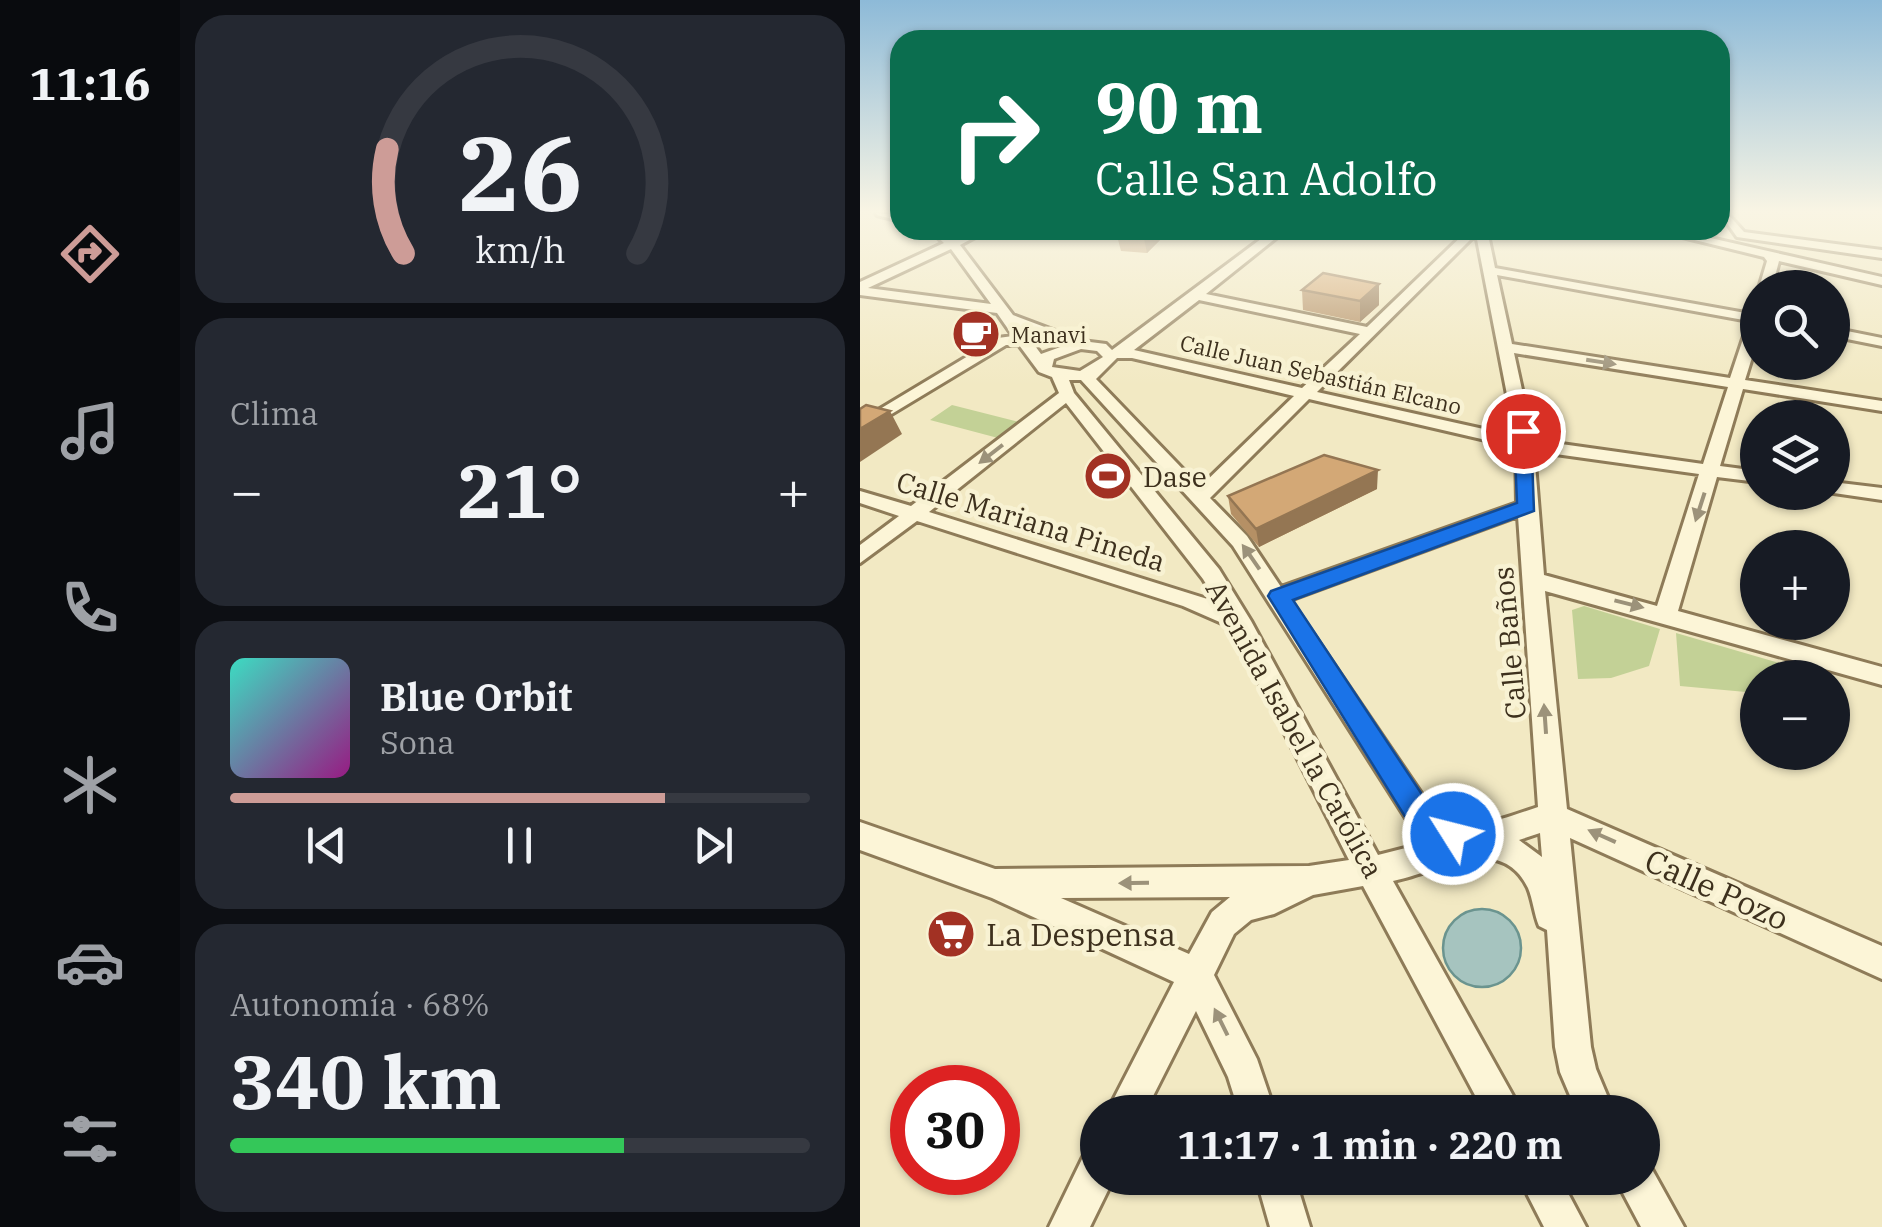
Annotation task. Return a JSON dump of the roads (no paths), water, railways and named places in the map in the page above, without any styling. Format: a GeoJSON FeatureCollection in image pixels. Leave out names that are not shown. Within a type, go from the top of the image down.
{"type":"FeatureCollection","features":[{"type":"Feature","properties":{"kind":"street"},"geometry":{"type":"LineString","coordinates":[[860,289],[891,270]]}},
{"type":"Feature","properties":{"kind":"street","name":"Avenida Isabel la Católica"},"geometry":{"type":"LineString","coordinates":[[972,270],[1211,574],[1495,1095]]}},
{"type":"Feature","properties":{"kind":"street"},"geometry":{"type":"LineString","coordinates":[[860,556],[916,513],[1057,380],[1093,374],[1231,270]]}},
{"type":"Feature","properties":{"kind":"street"},"geometry":{"type":"LineString","coordinates":[[1200,496],[1436,270]]}},
{"type":"Feature","properties":{"kind":"street","name":"Calle Baños"},"geometry":{"type":"LineString","coordinates":[[1488,270],[1525,444],[1573,1047]]}},
{"type":"Feature","properties":{"kind":"street"},"geometry":{"type":"LineString","coordinates":[[1489,270],[1740,314]]}},
{"type":"Feature","properties":{"kind":"street"},"geometry":{"type":"LineString","coordinates":[[1840,270],[1882,280]]}},
{"type":"Feature","properties":{"kind":"street"},"geometry":{"type":"LineString","coordinates":[[860,289],[1004,311]]}},
{"type":"Feature","properties":{"kind":"street"},"geometry":{"type":"LineString","coordinates":[[1200,296],[1372,332]]}},
{"type":"Feature","properties":{"kind":"street","name":"Avenida Isabel la Católica"},"geometry":{"type":"LineString","coordinates":[[1004,311],[1026,327],[1080,345]]}},
{"type":"Feature","properties":{"kind":"street"},"geometry":{"type":"LineString","coordinates":[[1850,336],[1882,342]]}},
{"type":"Feature","properties":{"kind":"street"},"geometry":{"type":"LineString","coordinates":[[860,428],[1003,341],[1025,340]]}},
{"type":"Feature","properties":{"kind":"street"},"geometry":{"type":"LineString","coordinates":[[1057,380],[1047,356],[1080,345]]}},
{"type":"Feature","properties":{"kind":"street","name":"Calle Juan Sebastián Elcano"},"geometry":{"type":"LineString","coordinates":[[1080,345],[1102,346],[1116,354],[1525,444],[1740,475]]}},
{"type":"Feature","properties":{"kind":"street"},"geometry":{"type":"LineString","coordinates":[[1505,347],[1882,406]]}},
{"type":"Feature","properties":{"kind":"street"},"geometry":{"type":"LineString","coordinates":[[1666,614],[1740,367]]}},
{"type":"Feature","properties":{"kind":"street","name":"Avenida Isabel la Católica"},"geometry":{"type":"LineString","coordinates":[[1093,374],[1240,541],[1419,814],[1453,834],[1498,835]]}},
{"type":"Feature","properties":{"kind":"street"},"geometry":{"type":"LineString","coordinates":[[1850,490],[1882,494]]}},
{"type":"Feature","properties":{"kind":"street","name":"Calle Mariana Pineda"},"geometry":{"type":"LineString","coordinates":[[860,496],[1201,603],[1240,621]]}},
{"type":"Feature","properties":{"kind":"street"},"geometry":{"type":"LineString","coordinates":[[1279,596],[1527,506]]}},
{"type":"Feature","properties":{"kind":"street"},"geometry":{"type":"LineString","coordinates":[[1534,580],[1882,676]]}},
{"type":"Feature","properties":{"kind":"street"},"geometry":{"type":"LineString","coordinates":[[995,884],[1321,880],[1376,872],[1465,847],[1552,816]]}},
{"type":"Feature","properties":{"kind":"street","name":"Calle Pozo"},"geometry":{"type":"LineString","coordinates":[[1552,816],[1882,963]]}},
{"type":"Feature","properties":{"kind":"street"},"geometry":{"type":"LineString","coordinates":[[1134,1095],[1223,924],[1242,906],[1274,899],[1321,880],[1342,860],[1343,820]]}},
{"type":"Feature","properties":{"kind":"street"},"geometry":{"type":"LineString","coordinates":[[860,836],[995,884],[1195,974],[1251,1095]]}},
{"type":"Feature","properties":{"kind":"street"},"geometry":{"type":"LineString","coordinates":[[1465,847],[1495,846],[1518,854],[1537,872],[1545,890],[1562,1024],[1588,1095]]}},
{"type":"Feature","properties":{"kind":"street"},"geometry":{"type":"LineString","coordinates":[[1069,1227],[1085,1195]]}},
{"type":"Feature","properties":{"kind":"street"},"geometry":{"type":"LineString","coordinates":[[1281,1195],[1290,1227]]}},
{"type":"Feature","properties":{"kind":"street"},"geometry":{"type":"LineString","coordinates":[[1548,1195],[1566,1227]]}},
{"type":"Feature","properties":{"kind":"street"},"geometry":{"type":"LineString","coordinates":[[1645,1195],[1664,1227]]}},
{"type":"Feature","properties":{"kind":"water"},"geometry":{"type":"Polygon","coordinates":[[[1482,909],[1510,920],[1521,948],[1510,976],[1482,987],[1454,976],[1443,948],[1454,920],[1482,909]]]}},
{"type":"Feature","properties":{"kind":"place","name":"Manavi"},"geometry":{"type":"Point","coordinates":[976,334]}},
{"type":"Feature","properties":{"kind":"place","name":"Dase"},"geometry":{"type":"Point","coordinates":[1108,476]}},
{"type":"Feature","properties":{"kind":"place","name":"La Despensa"},"geometry":{"type":"Point","coordinates":[951,934]}}]}
